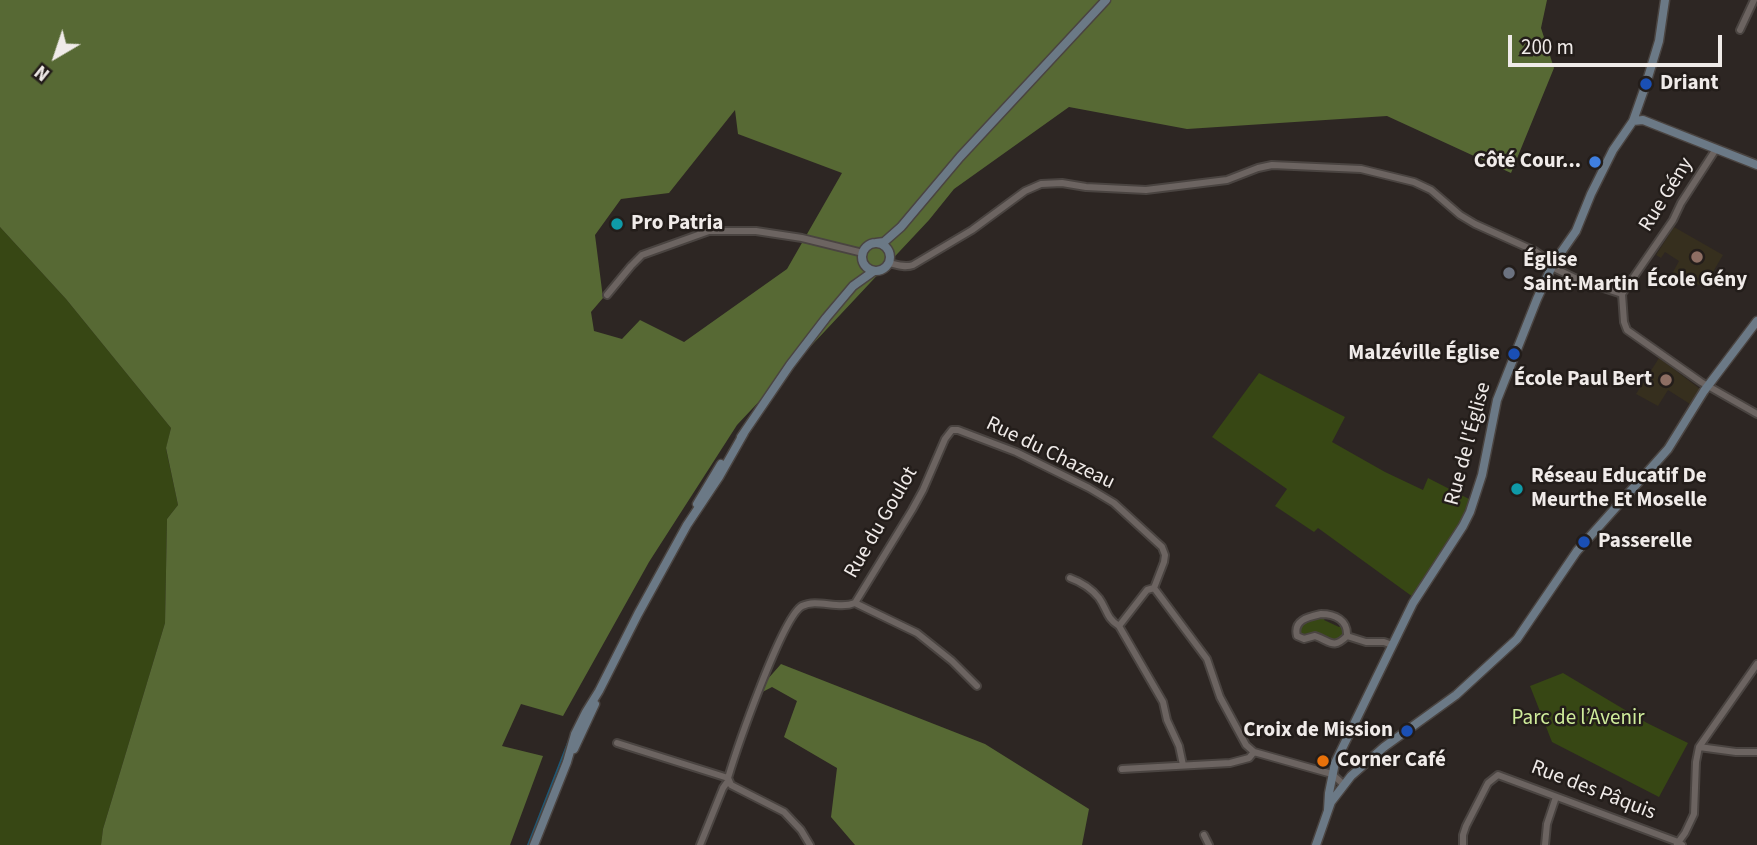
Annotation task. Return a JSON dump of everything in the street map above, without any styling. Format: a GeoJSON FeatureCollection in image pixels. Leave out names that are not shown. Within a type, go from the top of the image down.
{"type":"FeatureCollection","features":[{"type":"Feature","properties":{"kind":"main road"},"geometry":{"type":"LineString","coordinates":[[534,845],[578,728],[704,491],[796,358],[853,286],[864,264],[863,253],[869,245],[884,242],[901,227],[960,157],[1106,0]]}},
{"type":"Feature","properties":{"kind":"main road","name":"Rue de l'Église"},"geometry":{"type":"LineString","coordinates":[[1328,810],[1335,764],[1413,603],[1470,512],[1482,475],[1497,400],[1553,264],[1576,230],[1613,150],[1633,121],[1659,40],[1665,0]]}},
{"type":"Feature","properties":{"kind":"main road"},"geometry":{"type":"LineString","coordinates":[[1633,121],[1643,120],[1757,164]]}},
{"type":"Feature","properties":{"kind":"main road"},"geometry":{"type":"LineString","coordinates":[[853,286],[874,271],[883,269],[888,263],[889,253],[901,227]]}},
{"type":"Feature","properties":{"kind":"main road"},"geometry":{"type":"LineString","coordinates":[[877,243],[884,246],[889,253]]}},
{"type":"Feature","properties":{"kind":"main road"},"geometry":{"type":"LineString","coordinates":[[864,264],[874,271]]}},
{"type":"Feature","properties":{"kind":"main road"},"geometry":{"type":"LineString","coordinates":[[1317,845],[1335,795],[1355,772],[1384,747],[1456,695],[1517,639],[1577,551],[1668,449],[1708,386],[1757,321]]}},
{"type":"Feature","properties":{"kind":"street"},"geometry":{"type":"LineString","coordinates":[[1740,30],[1754,0]]}},
{"type":"Feature","properties":{"kind":"street","name":"Rue Gény"},"geometry":{"type":"LineString","coordinates":[[1622,295],[1673,220],[1716,149]]}},
{"type":"Feature","properties":{"kind":"street"},"geometry":{"type":"LineString","coordinates":[[888,263],[908,267],[913,265],[960,238],[1025,191],[1041,184],[1062,183],[1146,190],[1227,180],[1272,165],[1361,169],[1414,182],[1431,190],[1468,219],[1535,251],[1556,269],[1622,295],[1627,330],[1708,386],[1757,414]]}},
{"type":"Feature","properties":{"kind":"street"},"geometry":{"type":"LineString","coordinates":[[607,295],[642,255],[709,231],[756,230],[863,253]]}},
{"type":"Feature","properties":{"kind":"street","name":"Rue du Chazeau"},"geometry":{"type":"LineString","coordinates":[[952,430],[1016,452],[1114,503],[1162,547],[1164,562],[1154,588]]}},
{"type":"Feature","properties":{"kind":"street","name":"Rue du Goulot"},"geometry":{"type":"LineString","coordinates":[[700,845],[728,780],[767,667],[796,613],[804,605],[813,603],[845,606],[855,603],[912,510],[945,439],[952,430]]}},
{"type":"Feature","properties":{"kind":"street"},"geometry":{"type":"LineString","coordinates":[[1070,578],[1081,582],[1099,599],[1112,622],[1119,626],[1163,702],[1167,720],[1180,746],[1183,765]]}},
{"type":"Feature","properties":{"kind":"street"},"geometry":{"type":"LineString","coordinates":[[1119,626],[1147,590],[1154,588],[1207,659],[1220,697],[1246,745],[1254,752],[1332,774],[1343,785]]}},
{"type":"Feature","properties":{"kind":"street"},"geometry":{"type":"LineString","coordinates":[[855,603],[917,633],[952,661],[977,686]]}},
{"type":"Feature","properties":{"kind":"street"},"geometry":{"type":"LineString","coordinates":[[1328,614],[1343,621],[1347,636],[1337,644],[1315,636],[1300,639],[1296,628],[1298,622],[1303,619],[1328,614]]}},
{"type":"Feature","properties":{"kind":"street"},"geometry":{"type":"LineString","coordinates":[[1347,636],[1366,642],[1392,645]]}},
{"type":"Feature","properties":{"kind":"street"},"geometry":{"type":"LineString","coordinates":[[1679,844],[1694,814],[1699,747],[1757,664]]}},
{"type":"Feature","properties":{"kind":"street"},"geometry":{"type":"LineString","coordinates":[[617,743],[728,780],[731,785],[783,812],[801,830],[810,845]]}},
{"type":"Feature","properties":{"kind":"street"},"geometry":{"type":"LineString","coordinates":[[1699,747],[1757,752]]}},
{"type":"Feature","properties":{"kind":"street"},"geometry":{"type":"LineString","coordinates":[[1122,769],[1230,763],[1249,758],[1254,752]]}},
{"type":"Feature","properties":{"kind":"street","name":"Rue des Pâquis"},"geometry":{"type":"LineString","coordinates":[[1463,845],[1466,826],[1488,783],[1498,775],[1679,844]]}},
{"type":"Feature","properties":{"kind":"street"},"geometry":{"type":"LineString","coordinates":[[1545,845],[1547,824],[1556,797]]}},
{"type":"Feature","properties":{"kind":"street"},"geometry":{"type":"LineString","coordinates":[[1204,835],[1209,845]]}},
{"type":"Feature","properties":{"kind":"shaded area","name":"École Gény"},"geometry":{"type":"Polygon","coordinates":[[[1674,227],[1723,255],[1704,287],[1672,274],[1679,261],[1665,252],[1661,258],[1656,255],[1674,227]]]}},
{"type":"Feature","properties":{"kind":"shaded area","name":"École Paul Bert"},"geometry":{"type":"Polygon","coordinates":[[[1659,358],[1700,389],[1690,404],[1668,390],[1658,406],[1636,394],[1659,358]]]}},
{"type":"Feature","properties":{"kind":"green space"},"geometry":{"type":"Polygon","coordinates":[[[0,0],[1547,0],[1541,28],[1554,68],[1511,173],[1387,116],[1187,129],[1069,107],[954,189],[929,220],[737,425],[649,562],[563,716],[521,704],[502,746],[543,756],[510,845],[101,845],[103,829],[165,623],[167,519],[178,505],[166,448],[171,428],[66,299],[0,227],[0,0]],[[735,110],[669,193],[621,199],[595,235],[603,298],[591,312],[594,331],[622,339],[640,320],[684,342],[787,269],[842,173],[738,134],[735,110]]]}},
{"type":"Feature","properties":{"kind":"green space"},"geometry":{"type":"Polygon","coordinates":[[[0,227],[66,299],[171,428],[166,449],[178,505],[167,519],[165,623],[103,829],[101,845],[0,845],[0,227]]]}},
{"type":"Feature","properties":{"kind":"green space"},"geometry":{"type":"Polygon","coordinates":[[[1259,373],[1345,417],[1332,442],[1423,490],[1428,478],[1471,500],[1460,523],[1413,597],[1318,528],[1314,532],[1275,506],[1287,489],[1212,437],[1259,373]]]}},
{"type":"Feature","properties":{"kind":"green space"},"geometry":{"type":"Polygon","coordinates":[[[1326,616],[1324,620],[1339,627],[1343,625],[1342,638],[1329,640],[1317,633],[1300,634],[1299,628],[1305,621],[1326,616]]]}},
{"type":"Feature","properties":{"kind":"green space"},"geometry":{"type":"Polygon","coordinates":[[[781,664],[985,744],[1089,809],[1082,845],[855,845],[831,817],[837,768],[784,737],[797,701],[772,687],[751,698],[781,664]]]}},
{"type":"Feature","properties":{"kind":"green space","name":"Parc de l’Avenir"},"geometry":{"type":"Polygon","coordinates":[[[1563,673],[1647,723],[1688,743],[1659,797],[1552,742],[1530,686],[1563,673]]]}},
{"type":"Feature","properties":{"kind":"waterway"},"geometry":{"type":"LineString","coordinates":[[528,845],[569,740]]}},
{"type":"Feature","properties":{"kind":"place","name":"Driant"},"geometry":{"type":"Point","coordinates":[1646,84]}},
{"type":"Feature","properties":{"kind":"place","name":"Côté Cour..."},"geometry":{"type":"Point","coordinates":[1595,162]}},
{"type":"Feature","properties":{"kind":"place","name":"Pro Patria"},"geometry":{"type":"Point","coordinates":[617,224]}},
{"type":"Feature","properties":{"kind":"place","name":"École Gény"},"geometry":{"type":"Point","coordinates":[1697,257]}},
{"type":"Feature","properties":{"kind":"place","name":"Église Saint-Martin"},"geometry":{"type":"Point","coordinates":[1509,273]}},
{"type":"Feature","properties":{"kind":"place","name":"Malzéville Église"},"geometry":{"type":"Point","coordinates":[1514,354]}},
{"type":"Feature","properties":{"kind":"place","name":"École Paul Bert"},"geometry":{"type":"Point","coordinates":[1666,380]}},
{"type":"Feature","properties":{"kind":"place","name":"Réseau Educatif De Meurthe Et Moselle"},"geometry":{"type":"Point","coordinates":[1517,489]}},
{"type":"Feature","properties":{"kind":"place","name":"Passerelle"},"geometry":{"type":"Point","coordinates":[1584,542]}},
{"type":"Feature","properties":{"kind":"place","name":"Croix de Mission"},"geometry":{"type":"Point","coordinates":[1407,731]}},
{"type":"Feature","properties":{"kind":"place","name":"Corner Café"},"geometry":{"type":"Point","coordinates":[1323,761]}}]}
